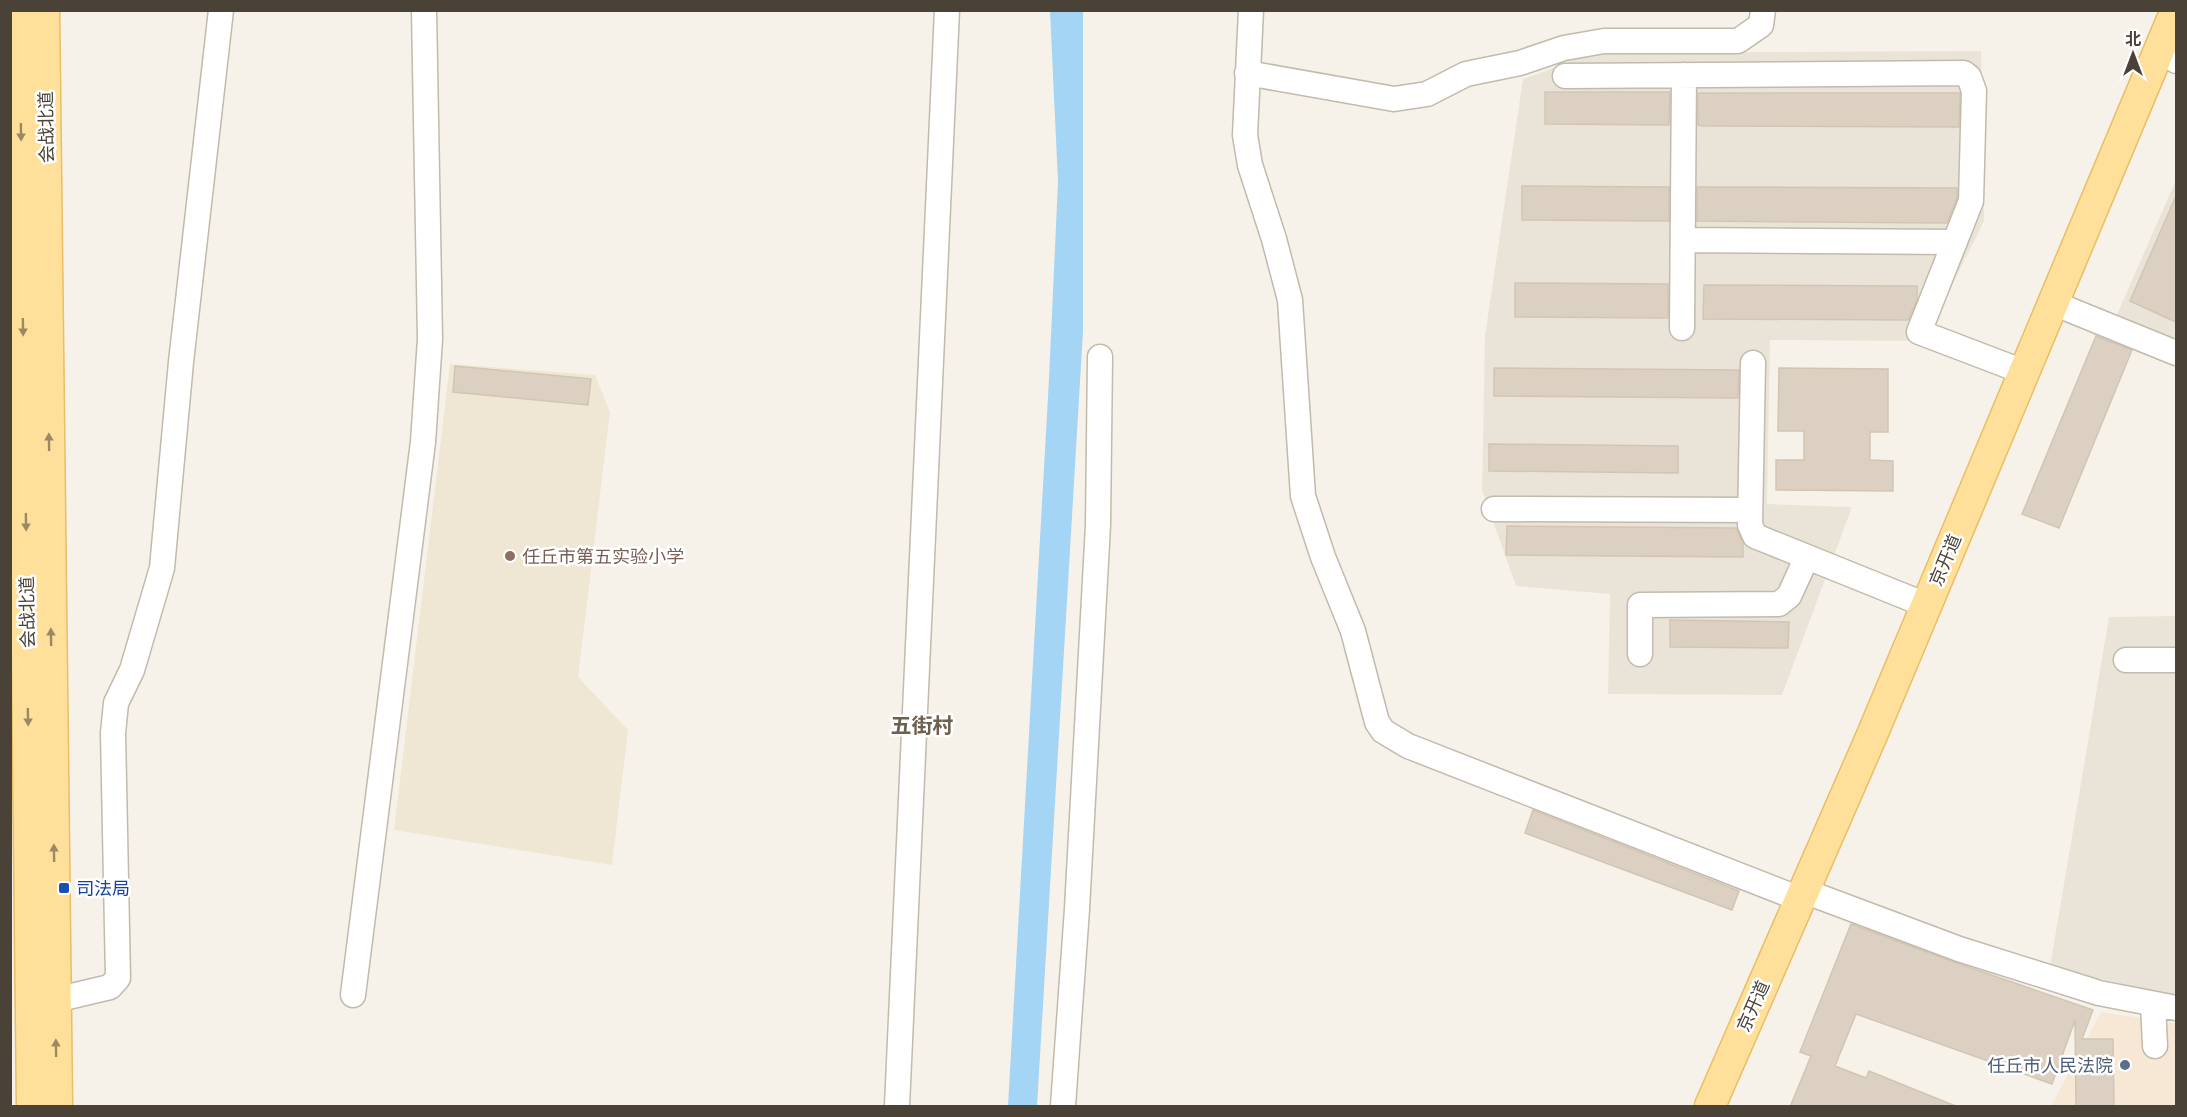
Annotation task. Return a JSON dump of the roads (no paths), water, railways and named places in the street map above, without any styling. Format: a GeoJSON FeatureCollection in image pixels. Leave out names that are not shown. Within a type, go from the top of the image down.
{"type":"FeatureCollection","features":[{"type":"Feature","properties":{"kind":"main road","name":"会战北道"},"geometry":{"type":"LineString","coordinates":[[20,10],[32,1107]]}},
{"type":"Feature","properties":{"kind":"main road","name":"会战北道"},"geometry":{"type":"LineString","coordinates":[[44,10],[57,1107]]}},
{"type":"Feature","properties":{"kind":"main road","name":"京开道"},"geometry":{"type":"LineString","coordinates":[[1710,1107],[2053,303],[2168,55],[2176,10]]}},
{"type":"Feature","properties":{"kind":"street"},"geometry":{"type":"LineString","coordinates":[[55,1000],[110,987],[118,978],[113,733],[116,703],[132,670],[162,568],[181,362],[221,10]]}},
{"type":"Feature","properties":{"kind":"street"},"geometry":{"type":"LineString","coordinates":[[353,995],[423,442],[430,339],[424,10]]}},
{"type":"Feature","properties":{"kind":"street"},"geometry":{"type":"LineString","coordinates":[[897,1107],[946,10]]}},
{"type":"Feature","properties":{"kind":"street"},"geometry":{"type":"LineString","coordinates":[[1251,10],[1245,135],[1250,165],[1274,239],[1290,300],[1303,496],[1323,557],[1353,631],[1377,723],[1383,731],[1408,746],[1802,895],[1959,949],[2099,993],[2165,1006],[2155,1046]]}},
{"type":"Feature","properties":{"kind":"street"},"geometry":{"type":"LineString","coordinates":[[1247,73],[1394,99],[1427,94],[1466,74],[1520,63],[1564,48],[1604,41],[1738,42],[1761,25],[1763,10]]}},
{"type":"Feature","properties":{"kind":"street"},"geometry":{"type":"LineString","coordinates":[[1565,76],[1964,73],[1969,77],[1974,91],[1971,201],[1919,332],[2024,372]]}},
{"type":"Feature","properties":{"kind":"street"},"geometry":{"type":"LineString","coordinates":[[1682,328],[1684,75]]}},
{"type":"Feature","properties":{"kind":"street"},"geometry":{"type":"LineString","coordinates":[[1683,240],[1954,242]]}},
{"type":"Feature","properties":{"kind":"street"},"geometry":{"type":"LineString","coordinates":[[2053,303],[2176,353]]}},
{"type":"Feature","properties":{"kind":"street"},"geometry":{"type":"LineString","coordinates":[[1063,1107],[1077,909],[1098,525],[1100,357]]}},
{"type":"Feature","properties":{"kind":"street"},"geometry":{"type":"LineString","coordinates":[[1753,363],[1750,525],[1755,536],[1926,605]]}},
{"type":"Feature","properties":{"kind":"street"},"geometry":{"type":"LineString","coordinates":[[1494,509],[1750,510]]}},
{"type":"Feature","properties":{"kind":"street"},"geometry":{"type":"LineString","coordinates":[[1640,654],[1640,605],[1779,604],[1789,596],[1807,557]]}},
{"type":"Feature","properties":{"kind":"street"},"geometry":{"type":"LineString","coordinates":[[2126,660],[2176,660]]}},
{"type":"Feature","properties":{"kind":"water"},"geometry":{"type":"Polygon","coordinates":[[[1050,11],[1083,11],[1083,331],[1037,1106],[1008,1106],[1058,182],[1050,11]]]}},
{"type":"Feature","properties":{"kind":"place","name":"任丘市第五实验小学"},"geometry":{"type":"Point","coordinates":[510,556]}},
{"type":"Feature","properties":{"kind":"place","name":"司法局"},"geometry":{"type":"Point","coordinates":[64,888]}},
{"type":"Feature","properties":{"kind":"place","name":"任丘市人民法院"},"geometry":{"type":"Point","coordinates":[2125,1065]}},
{"type":"Feature","properties":{"kind":"district","name":"五街村"},"geometry":{"type":"Point","coordinates":[922,725]}}]}
